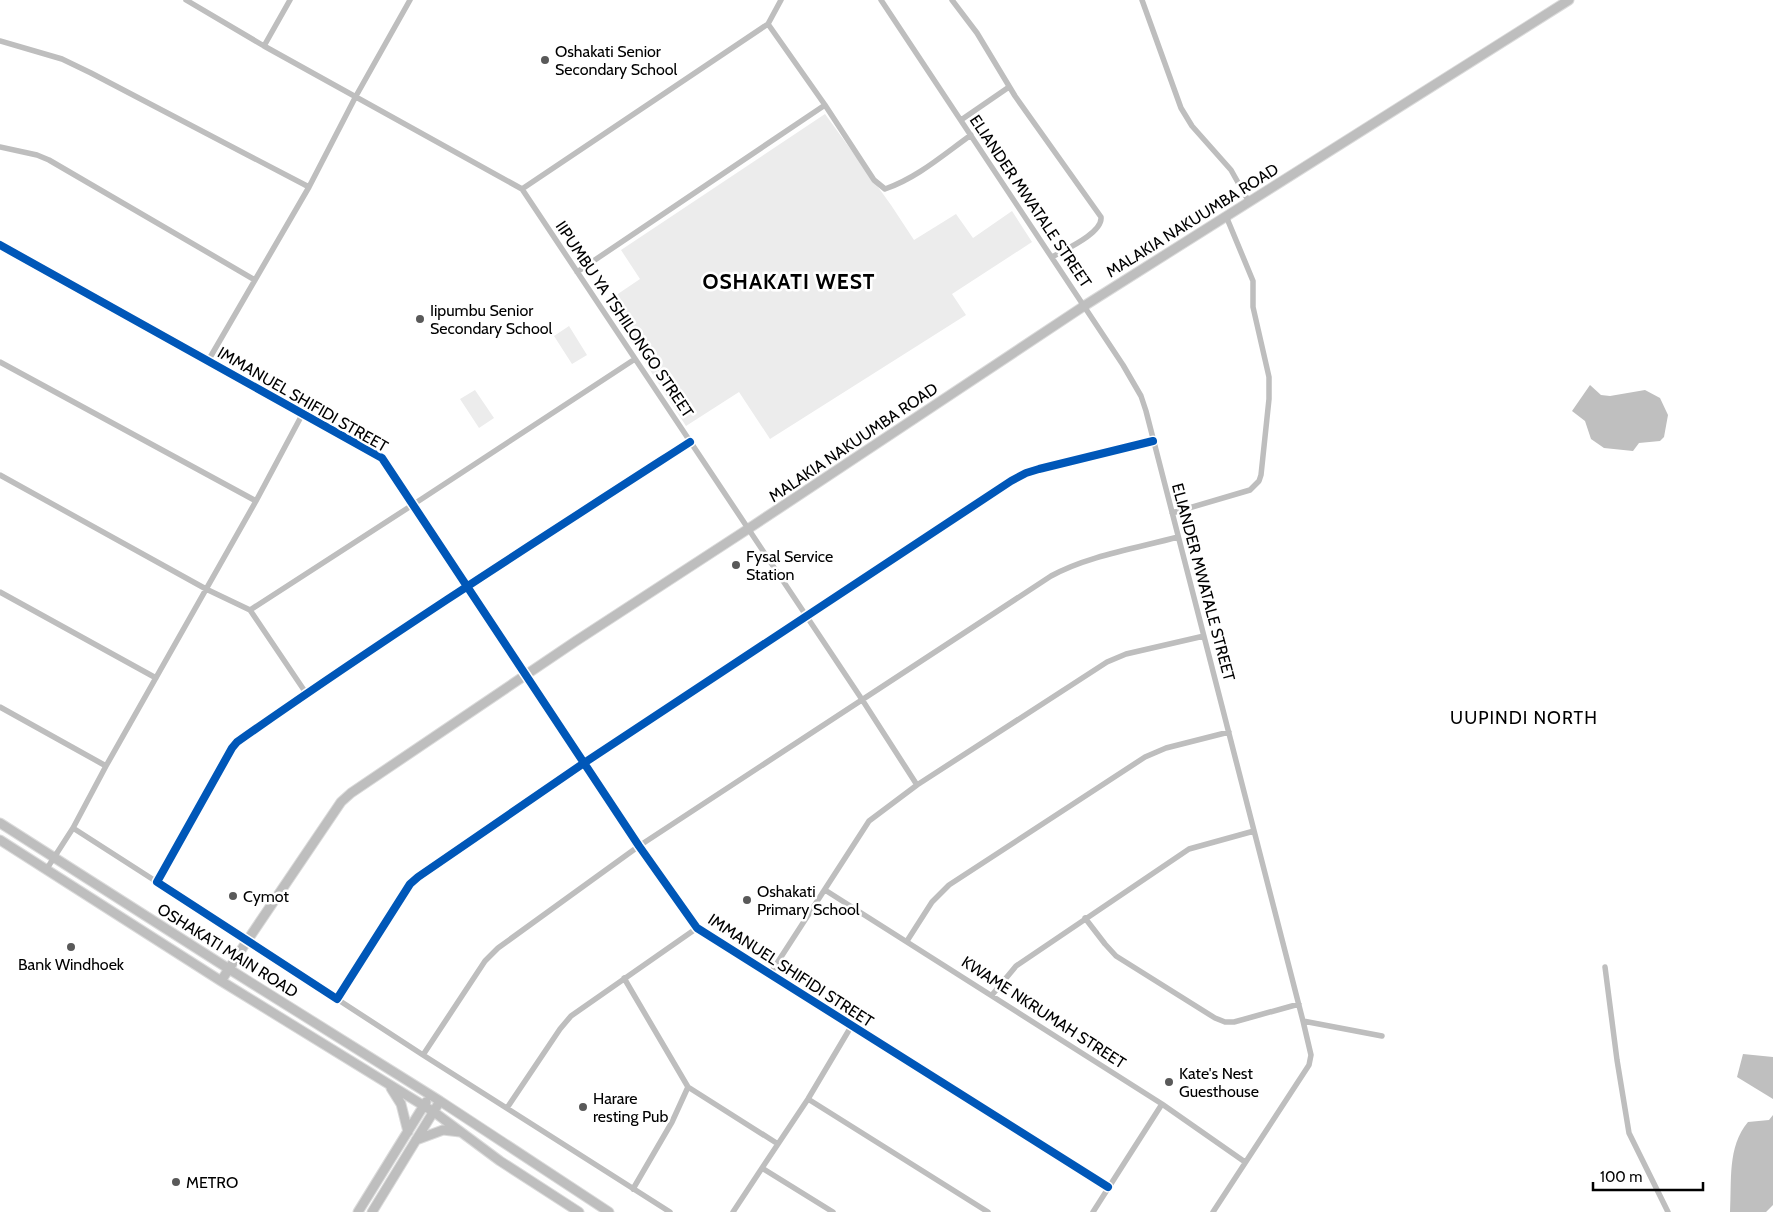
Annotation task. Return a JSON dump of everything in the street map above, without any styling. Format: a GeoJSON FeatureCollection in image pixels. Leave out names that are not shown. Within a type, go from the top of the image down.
{"type":"FeatureCollection","features":[{"type":"Feature","properties":{"kind":"main road","name":"MALAKIA NAKUUMBA ROAD"},"geometry":{"type":"LineString","coordinates":[[221,981],[246,941],[346,797],[584,636],[1084,306],[1569,0]]}},
{"type":"Feature","properties":{"kind":"main road","name":"OSHAKATI MAIN ROAD"},"geometry":{"type":"LineString","coordinates":[[0,823],[430,1094],[609,1212]]}},
{"type":"Feature","properties":{"kind":"main road","name":"OSHAKATI MAIN ROAD"},"geometry":{"type":"LineString","coordinates":[[0,840],[221,981],[434,1112],[500,1161],[579,1212]]}},
{"type":"Feature","properties":{"kind":"main road"},"geometry":{"type":"LineString","coordinates":[[390,1086],[401,1104],[408,1132]]}},
{"type":"Feature","properties":{"kind":"main road"},"geometry":{"type":"LineString","coordinates":[[358,1212],[430,1094]]}},
{"type":"Feature","properties":{"kind":"main road"},"geometry":{"type":"LineString","coordinates":[[372,1212],[440,1101]]}},
{"type":"Feature","properties":{"kind":"main road"},"geometry":{"type":"LineString","coordinates":[[416,1140],[443,1130],[460,1132]]}},
{"type":"Feature","properties":{"kind":"street","name":"IIPUMBU YA TSHILONGO STREET"},"geometry":{"type":"LineString","coordinates":[[186,0],[264,46],[522,189],[917,785]]}},
{"type":"Feature","properties":{"kind":"street"},"geometry":{"type":"LineString","coordinates":[[264,46],[290,0]]}},
{"type":"Feature","properties":{"kind":"street"},"geometry":{"type":"LineString","coordinates":[[208,361],[309,187],[356,96],[410,0]]}},
{"type":"Feature","properties":{"kind":"street"},"geometry":{"type":"LineString","coordinates":[[522,189],[768,24],[781,0]]}},
{"type":"Feature","properties":{"kind":"street","name":"ELIANDER MWATALE STREET"},"geometry":{"type":"LineString","coordinates":[[881,0],[1123,365],[1141,396],[1311,1055],[1309,1065],[1213,1212]]}},
{"type":"Feature","properties":{"kind":"street"},"geometry":{"type":"LineString","coordinates":[[952,0],[978,33],[1009,87],[1100,217],[1101,222],[1098,228],[1090,235],[1052,257]]}},
{"type":"Feature","properties":{"kind":"street"},"geometry":{"type":"LineString","coordinates":[[1142,0],[1181,108],[1192,126],[1231,170],[1249,202]]}},
{"type":"Feature","properties":{"kind":"street"},"geometry":{"type":"LineString","coordinates":[[768,24],[825,105],[874,180],[885,189],[899,184],[917,173],[971,135]]}},
{"type":"Feature","properties":{"kind":"street"},"geometry":{"type":"LineString","coordinates":[[0,41],[62,59],[84,69],[309,187]]}},
{"type":"Feature","properties":{"kind":"street"},"geometry":{"type":"LineString","coordinates":[[960,120],[1009,87]]}},
{"type":"Feature","properties":{"kind":"street"},"geometry":{"type":"LineString","coordinates":[[577,272],[825,105]]}},
{"type":"Feature","properties":{"kind":"street"},"geometry":{"type":"LineString","coordinates":[[0,147],[37,155],[49,160],[256,280]]}},
{"type":"Feature","properties":{"kind":"street"},"geometry":{"type":"LineString","coordinates":[[1172,513],[1250,490],[1260,481],[1269,399],[1268,377],[1253,307],[1253,281],[1226,216]]}},
{"type":"Feature","properties":{"kind":"street","name":"IMMANUEL SHIFIDI STREET"},"geometry":{"type":"LineString","coordinates":[[0,245],[382,458],[639,846],[697,928],[1108,1187]]}},
{"type":"Feature","properties":{"kind":"street"},"geometry":{"type":"LineString","coordinates":[[250,610],[634,359]]}},
{"type":"Feature","properties":{"kind":"street"},"geometry":{"type":"LineString","coordinates":[[0,362],[256,501]]}},
{"type":"Feature","properties":{"kind":"street"},"geometry":{"type":"LineString","coordinates":[[46,870],[73,828],[256,501],[303,413]]}},
{"type":"Feature","properties":{"kind":"street"},"geometry":{"type":"LineString","coordinates":[[337,999],[410,884],[584,763],[1011,481],[1026,473],[1153,441]]}},
{"type":"Feature","properties":{"kind":"street"},"geometry":{"type":"LineString","coordinates":[[157,882],[237,742],[306,693],[690,442]]}},
{"type":"Feature","properties":{"kind":"street"},"geometry":{"type":"LineString","coordinates":[[0,475],[206,589],[250,610],[306,693]]}},
{"type":"Feature","properties":{"kind":"street"},"geometry":{"type":"LineString","coordinates":[[423,1055],[490,954],[639,846],[1065,568],[1178,537]]}},
{"type":"Feature","properties":{"kind":"street"},"geometry":{"type":"LineString","coordinates":[[0,592],[156,678]]}},
{"type":"Feature","properties":{"kind":"street"},"geometry":{"type":"LineString","coordinates":[[770,974],[869,821],[917,785],[1107,662],[1126,654],[1204,636]]}},
{"type":"Feature","properties":{"kind":"street"},"geometry":{"type":"LineString","coordinates":[[0,707],[106,766]]}},
{"type":"Feature","properties":{"kind":"street"},"geometry":{"type":"LineString","coordinates":[[907,941],[932,902],[949,885],[1145,756],[1166,748],[1229,732]]}},
{"type":"Feature","properties":{"kind":"street"},"geometry":{"type":"LineString","coordinates":[[73,828],[423,1055],[670,1212]]}},
{"type":"Feature","properties":{"kind":"street"},"geometry":{"type":"LineString","coordinates":[[992,995],[1016,966],[1189,849],[1254,831]]}},
{"type":"Feature","properties":{"kind":"street","name":"KWAME NKRUMAH STREET"},"geometry":{"type":"LineString","coordinates":[[825,890],[1162,1104],[1245,1162]]}},
{"type":"Feature","properties":{"kind":"street"},"geometry":{"type":"LineString","coordinates":[[1085,918],[1116,956],[1215,1018],[1225,1022],[1234,1022],[1298,1004]]}},
{"type":"Feature","properties":{"kind":"street"},"geometry":{"type":"LineString","coordinates":[[507,1108],[571,1016],[697,928]]}},
{"type":"Feature","properties":{"kind":"street"},"geometry":{"type":"LineString","coordinates":[[1606,966],[1627,1125],[1635,1147],[1668,1212]]}},
{"type":"Feature","properties":{"kind":"street"},"geometry":{"type":"LineString","coordinates":[[624,978],[688,1087],[778,1144]]}},
{"type":"Feature","properties":{"kind":"street"},"geometry":{"type":"LineString","coordinates":[[1303,1021],[1382,1036]]}},
{"type":"Feature","properties":{"kind":"street"},"geometry":{"type":"LineString","coordinates":[[733,1212],[808,1099],[852,1025]]}},
{"type":"Feature","properties":{"kind":"street"},"geometry":{"type":"LineString","coordinates":[[633,1189],[672,1122],[688,1087]]}},
{"type":"Feature","properties":{"kind":"street"},"geometry":{"type":"LineString","coordinates":[[808,1099],[988,1212]]}},
{"type":"Feature","properties":{"kind":"street"},"geometry":{"type":"LineString","coordinates":[[1093,1212],[1162,1104]]}},
{"type":"Feature","properties":{"kind":"street"},"geometry":{"type":"LineString","coordinates":[[762,1168],[833,1212]]}},
{"type":"Feature","properties":{"kind":"shaded area"},"geometry":{"type":"Polygon","coordinates":[[[825,114],[914,240],[956,214],[973,238],[1012,211],[1032,242],[952,294],[966,315],[770,439],[739,392],[686,426],[606,302],[640,279],[621,250],[825,114]]]}},
{"type":"Feature","properties":{"kind":"shaded area"},"geometry":{"type":"Polygon","coordinates":[[[569,326],[587,355],[572,364],[554,336],[569,326]]]}},
{"type":"Feature","properties":{"kind":"shaded area"},"geometry":{"type":"Polygon","coordinates":[[[1590,385],[1601,395],[1610,396],[1645,390],[1660,398],[1668,415],[1664,437],[1660,441],[1639,443],[1633,451],[1604,448],[1591,439],[1585,421],[1572,411],[1590,385]]]}},
{"type":"Feature","properties":{"kind":"shaded area"},"geometry":{"type":"Polygon","coordinates":[[[475,390],[494,418],[479,428],[460,399],[475,390]]]}},
{"type":"Feature","properties":{"kind":"shaded area"},"geometry":{"type":"Polygon","coordinates":[[[1743,1054],[1773,1057],[1773,1099],[1737,1077],[1743,1054]]]}},
{"type":"Feature","properties":{"kind":"shaded area"},"geometry":{"type":"Polygon","coordinates":[[[1773,1115],[1773,1205],[1766,1212],[1730,1212],[1732,1165],[1741,1132],[1748,1122],[1769,1120],[1773,1115]]]}},
{"type":"Feature","properties":{"kind":"cycle path"},"geometry":{"type":"LineString","coordinates":[[0,245],[382,458],[639,846],[697,928],[1108,1187]]}},
{"type":"Feature","properties":{"kind":"cycle path"},"geometry":{"type":"LineString","coordinates":[[690,442],[405,627],[237,742],[157,882],[337,999],[410,884],[584,763],[1011,481],[1039,469],[1153,441]]}},
{"type":"Feature","properties":{"kind":"place","name":"Oshakati Senior Secondary School"},"geometry":{"type":"Point","coordinates":[545,60]}},
{"type":"Feature","properties":{"kind":"place","name":"Iipumbu Senior Secondary School"},"geometry":{"type":"Point","coordinates":[420,319]}},
{"type":"Feature","properties":{"kind":"place","name":"Fysal Service Station"},"geometry":{"type":"Point","coordinates":[736,565]}},
{"type":"Feature","properties":{"kind":"place","name":"Cymot"},"geometry":{"type":"Point","coordinates":[233,896]}},
{"type":"Feature","properties":{"kind":"place","name":"Oshakati Primary School"},"geometry":{"type":"Point","coordinates":[747,900]}},
{"type":"Feature","properties":{"kind":"place","name":"Bank Windhoek"},"geometry":{"type":"Point","coordinates":[71,947]}},
{"type":"Feature","properties":{"kind":"place","name":"Kate's Nest Guesthouse"},"geometry":{"type":"Point","coordinates":[1169,1082]}},
{"type":"Feature","properties":{"kind":"place","name":"Harare resting Pub"},"geometry":{"type":"Point","coordinates":[583,1107]}},
{"type":"Feature","properties":{"kind":"place","name":"METRO"},"geometry":{"type":"Point","coordinates":[176,1182]}},
{"type":"Feature","properties":{"kind":"district","name":"OSHAKATI WEST"},"geometry":{"type":"Point","coordinates":[789,282]}},
{"type":"Feature","properties":{"kind":"district","name":"UUPINDI NORTH"},"geometry":{"type":"Point","coordinates":[1524,718]}}]}
